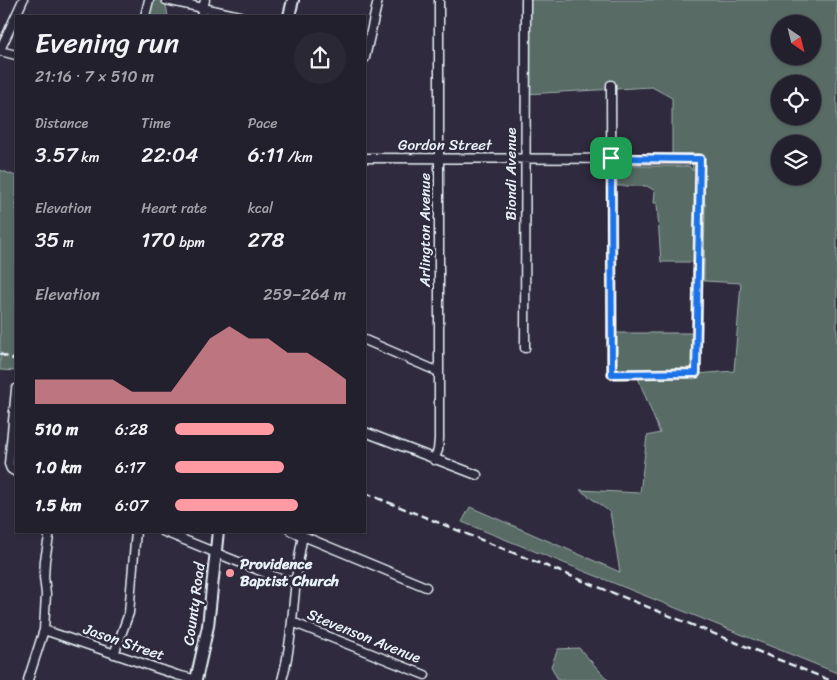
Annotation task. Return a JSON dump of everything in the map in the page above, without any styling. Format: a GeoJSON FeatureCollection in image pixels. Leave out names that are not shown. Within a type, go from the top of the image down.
{"type":"FeatureCollection","features":[{"type":"Feature","properties":{"kind":"street"},"geometry":{"type":"LineString","coordinates":[[16,15],[23,0]]}},
{"type":"Feature","properties":{"kind":"street"},"geometry":{"type":"LineString","coordinates":[[146,15],[149,0]]}},
{"type":"Feature","properties":{"kind":"street"},"geometry":{"type":"LineString","coordinates":[[166,0],[235,15]]}},
{"type":"Feature","properties":{"kind":"street"},"geometry":{"type":"LineString","coordinates":[[289,15],[293,0]]}},
{"type":"Feature","properties":{"kind":"street"},"geometry":{"type":"LineString","coordinates":[[366,54],[378,0]]}},
{"type":"Feature","properties":{"kind":"street","name":"Arlington Avenue"},"geometry":{"type":"LineString","coordinates":[[434,460],[438,450],[439,439],[439,0]]}},
{"type":"Feature","properties":{"kind":"street","name":"Biondi Avenue"},"geometry":{"type":"LineString","coordinates":[[525,348],[524,158],[526,0]]}},
{"type":"Feature","properties":{"kind":"street"},"geometry":{"type":"LineString","coordinates":[[15,18],[0,51],[15,54]]}},
{"type":"Feature","properties":{"kind":"street"},"geometry":{"type":"LineString","coordinates":[[611,85],[611,158]]}},
{"type":"Feature","properties":{"kind":"street","name":"Gordon Street"},"geometry":{"type":"LineString","coordinates":[[366,158],[439,158],[524,158],[611,158],[674,158],[700,159],[696,373],[612,374],[611,158]]}},
{"type":"Feature","properties":{"kind":"street"},"geometry":{"type":"LineString","coordinates":[[366,340],[439,372]]}},
{"type":"Feature","properties":{"kind":"street"},"geometry":{"type":"LineString","coordinates":[[15,400],[9,464],[11,469],[15,471]]}},
{"type":"Feature","properties":{"kind":"street"},"geometry":{"type":"LineString","coordinates":[[366,432],[477,475]]}},
{"type":"Feature","properties":{"kind":"street"},"geometry":{"type":"LineString","coordinates":[[28,680],[44,630],[46,594],[44,577],[50,533]]}},
{"type":"Feature","properties":{"kind":"street"},"geometry":{"type":"LineString","coordinates":[[114,654],[129,613],[136,533]]}},
{"type":"Feature","properties":{"kind":"street"},"geometry":{"type":"LineString","coordinates":[[167,533],[278,578],[295,582]]}},
{"type":"Feature","properties":{"kind":"street","name":"County Road"},"geometry":{"type":"LineString","coordinates":[[196,680],[208,626],[218,533]]}},
{"type":"Feature","properties":{"kind":"street"},"geometry":{"type":"LineString","coordinates":[[295,533],[426,586]]}},
{"type":"Feature","properties":{"kind":"street"},"geometry":{"type":"LineString","coordinates":[[282,680],[288,657],[295,582],[303,536]]}},
{"type":"Feature","properties":{"kind":"street","name":"Stevenson Avenue"},"geometry":{"type":"LineString","coordinates":[[292,622],[425,675]]}},
{"type":"Feature","properties":{"kind":"street","name":"Jason Street"},"geometry":{"type":"LineString","coordinates":[[44,630],[196,680]]}},
{"type":"Feature","properties":{"kind":"green space"},"geometry":{"type":"Polygon","coordinates":[[[145,0],[165,0],[168,15],[142,15],[145,0]]]}},
{"type":"Feature","properties":{"kind":"green space"},"geometry":{"type":"Polygon","coordinates":[[[526,0],[837,0],[837,673],[462,522],[470,507],[620,572],[610,512],[580,490],[640,493],[647,436],[660,433],[636,373],[609,372],[610,333],[694,333],[696,374],[734,371],[741,283],[704,281],[705,203],[698,203],[699,262],[661,262],[657,203],[654,203],[655,191],[647,186],[617,186],[617,169],[619,166],[689,166],[693,171],[691,155],[672,155],[672,98],[652,87],[525,94],[526,0]]]}},
{"type":"Feature","properties":{"kind":"green space"},"geometry":{"type":"Polygon","coordinates":[[[0,170],[15,176],[15,371],[0,370],[0,170]]]}},
{"type":"Feature","properties":{"kind":"green space"},"geometry":{"type":"Polygon","coordinates":[[[579,648],[608,680],[558,680],[551,666],[558,649],[579,648]]]}},
{"type":"Feature","properties":{"kind":"railway"},"geometry":{"type":"LineString","coordinates":[[0,354],[15,360]]}},
{"type":"Feature","properties":{"kind":"railway"},"geometry":{"type":"LineString","coordinates":[[366,493],[829,680]]}},
{"type":"Feature","properties":{"kind":"place","name":"Providence Baptist Church"},"geometry":{"type":"Point","coordinates":[230,573]}},
{"type":"Feature","properties":{"kind":"route"},"geometry":{"type":"LineString","coordinates":[[611,158],[700,159],[696,373],[612,374],[611,158]]}}]}
